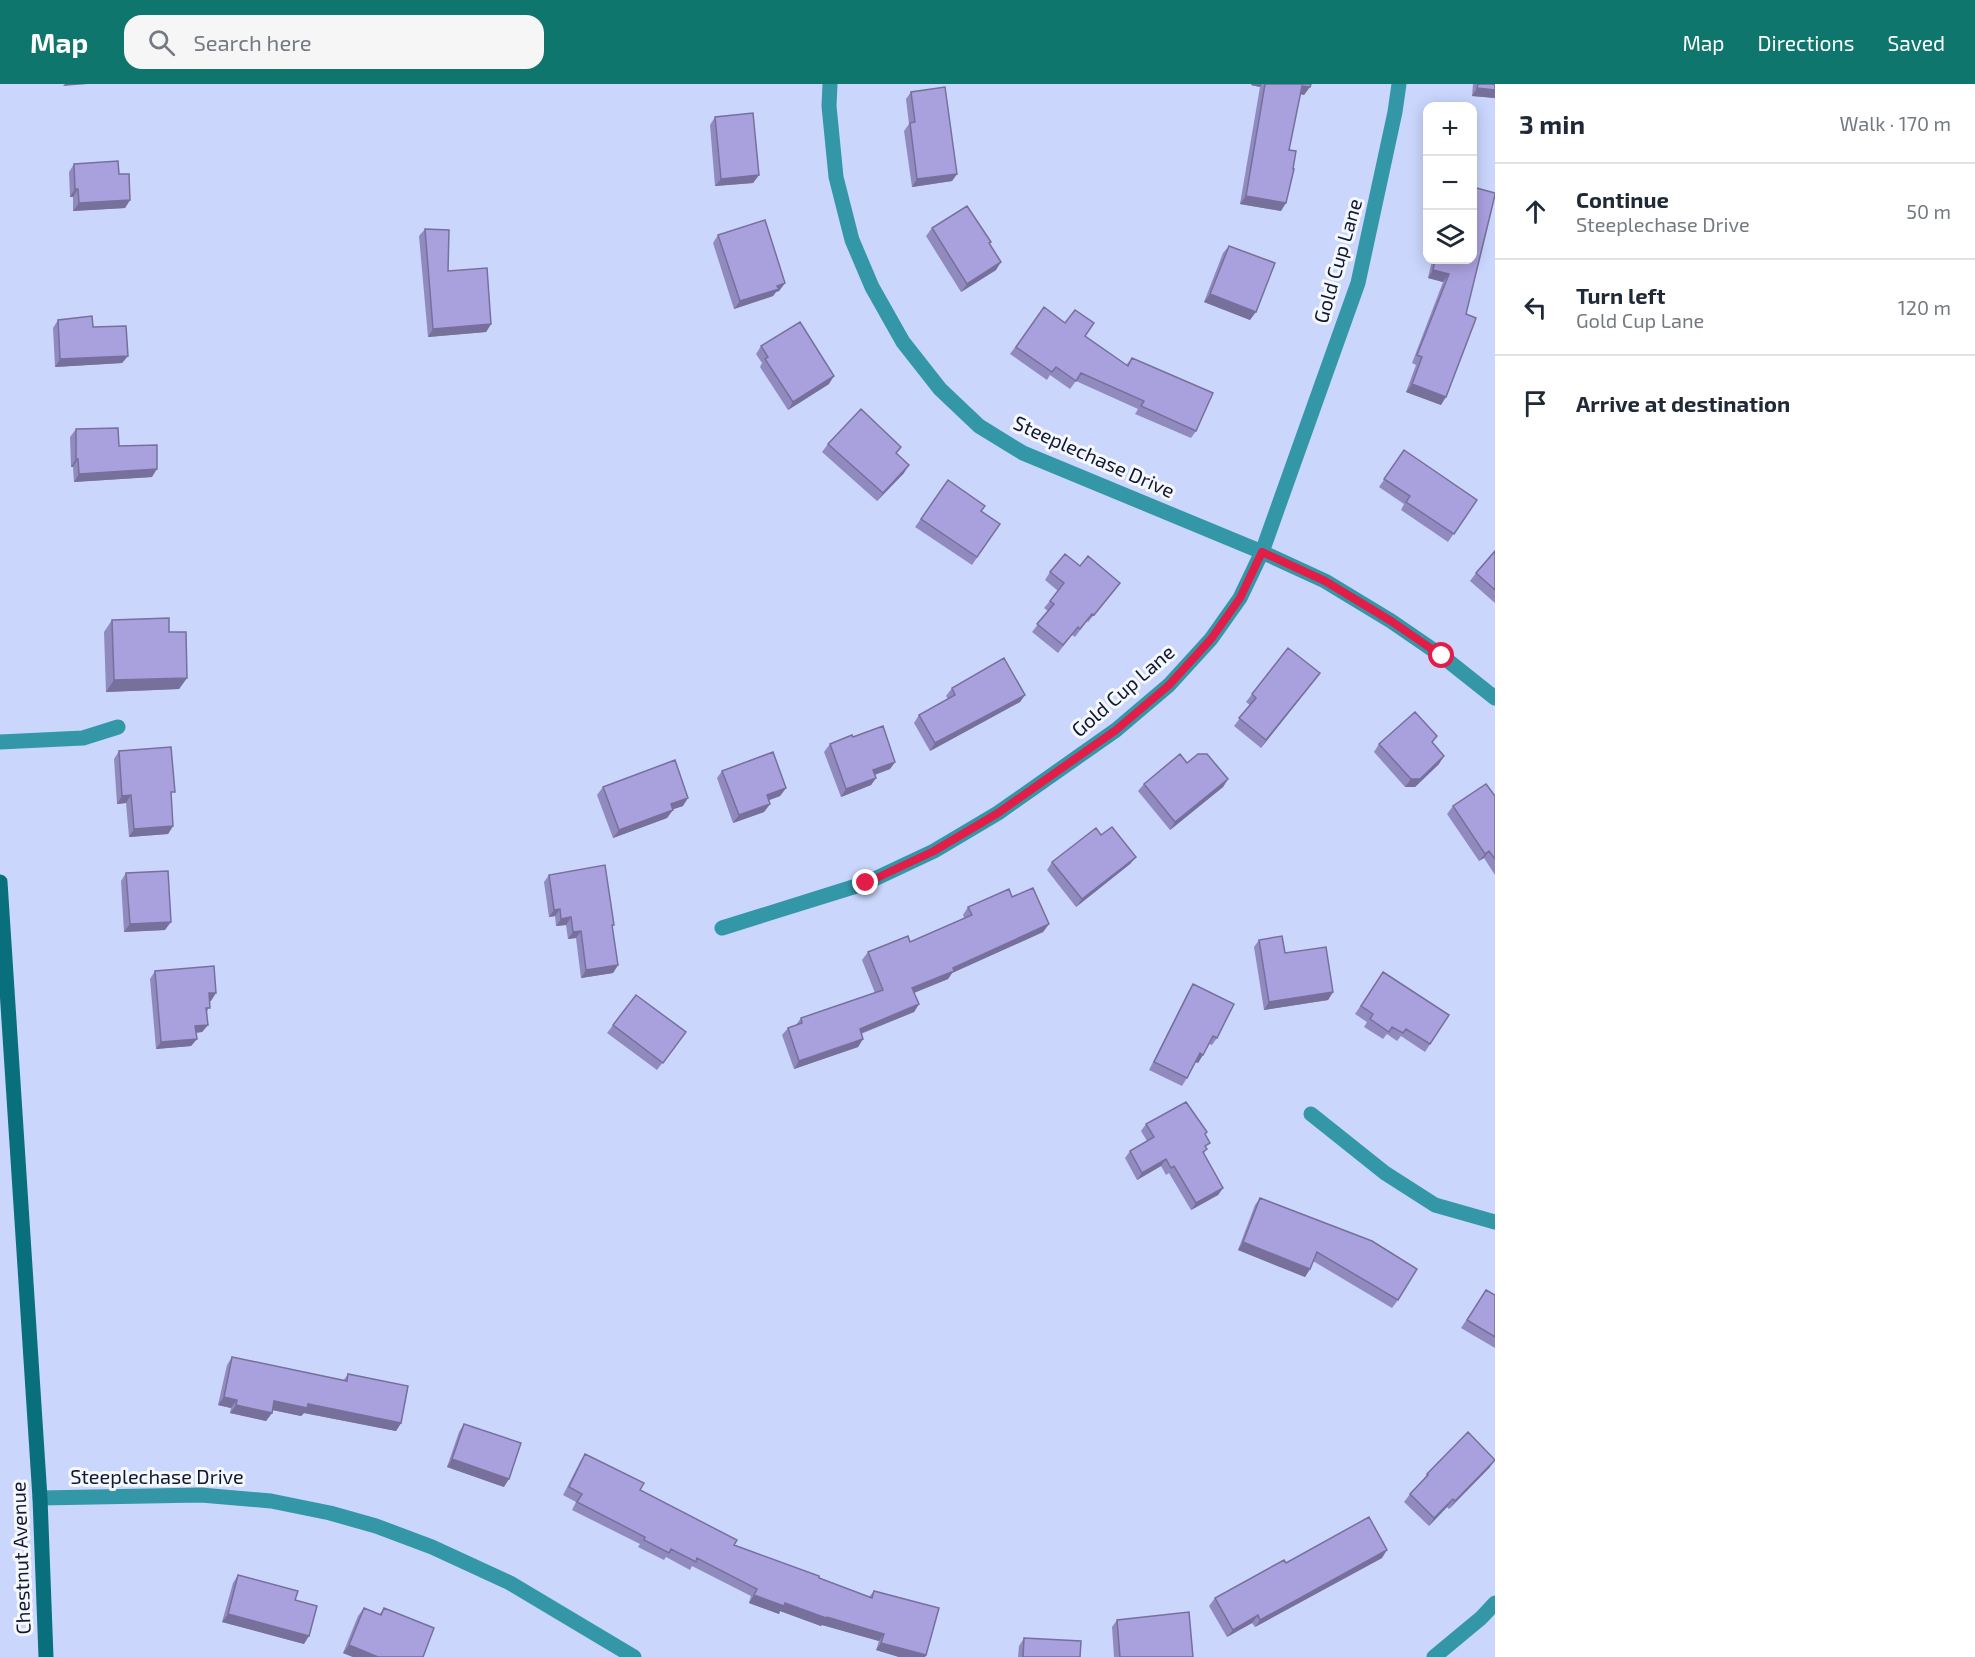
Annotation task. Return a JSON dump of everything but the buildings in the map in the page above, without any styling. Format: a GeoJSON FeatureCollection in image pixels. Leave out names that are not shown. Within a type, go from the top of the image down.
{"type":"FeatureCollection","features":[{"type":"Feature","properties":{"kind":"street","name":"Steeplechase Drive"},"geometry":{"type":"LineString","coordinates":[[831,84],[829,106],[836,177],[852,240],[872,287],[903,342],[940,389],[979,426],[1023,453],[1262,552],[1325,581],[1391,621],[1442,656],[1495,698]]}},
{"type":"Feature","properties":{"kind":"street","name":"Gold Cup Lane"},"geometry":{"type":"LineString","coordinates":[[722,928],[866,883],[934,851],[998,813],[1116,730],[1176,677],[1211,639],[1240,598],[1262,552],[1358,283],[1399,84]]}},
{"type":"Feature","properties":{"kind":"street"},"geometry":{"type":"LineString","coordinates":[[0,742],[83,738],[118,727]]}},
{"type":"Feature","properties":{"kind":"street","name":"Chestnut Avenue"},"geometry":{"type":"LineString","coordinates":[[0,882],[40,1498],[45,1657]]}},
{"type":"Feature","properties":{"kind":"street"},"geometry":{"type":"LineString","coordinates":[[1311,1114],[1385,1173],[1435,1205],[1495,1222]]}},
{"type":"Feature","properties":{"kind":"street","name":"Steeplechase Drive"},"geometry":{"type":"LineString","coordinates":[[40,1498],[201,1495],[271,1501],[330,1513],[398,1534],[510,1583],[634,1657]]}},
{"type":"Feature","properties":{"kind":"street"},"geometry":{"type":"LineString","coordinates":[[1434,1657],[1481,1618],[1495,1603]]}},
{"type":"Feature","properties":{"kind":"route"},"geometry":{"type":"LineString","coordinates":[[866,883],[934,851],[998,813],[1116,730],[1169,685],[1211,639],[1240,598],[1262,552],[1325,581],[1391,621],[1442,656]]}}]}
